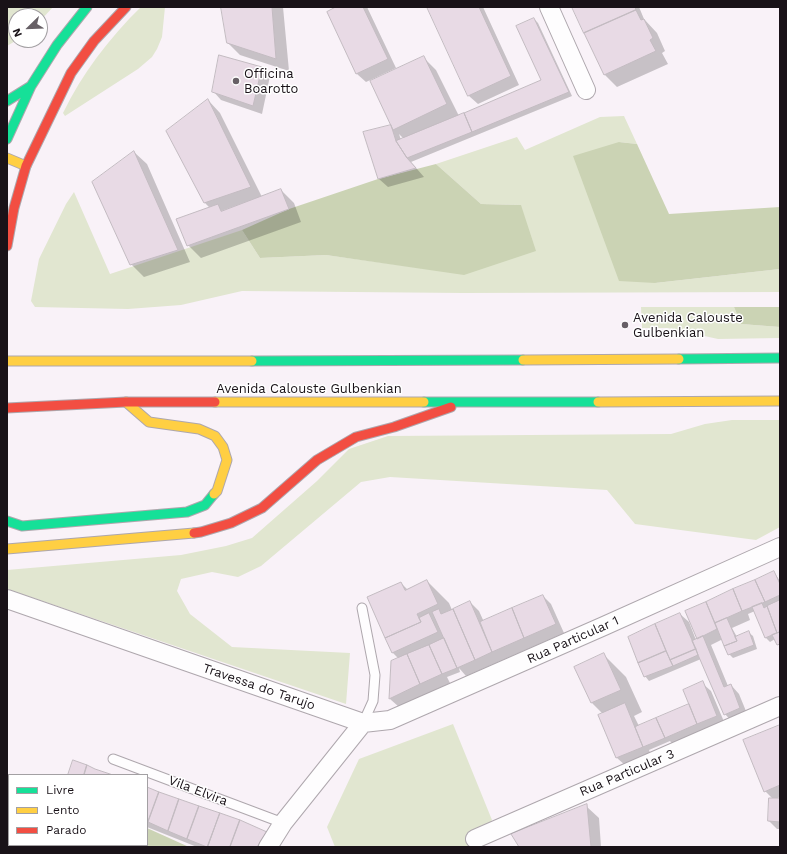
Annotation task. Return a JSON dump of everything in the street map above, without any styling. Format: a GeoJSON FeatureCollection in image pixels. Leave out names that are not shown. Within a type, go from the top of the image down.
{"type":"FeatureCollection","features":[{"type":"Feature","properties":{"kind":"main road"},"geometry":{"type":"LineString","coordinates":[[7,139],[31,86],[57,45],[87,7]]}},
{"type":"Feature","properties":{"kind":"main road"},"geometry":{"type":"LineString","coordinates":[[7,246],[14,208],[26,166],[70,73],[94,41],[126,7]]}},
{"type":"Feature","properties":{"kind":"main road"},"geometry":{"type":"LineString","coordinates":[[7,100],[31,86]]}},
{"type":"Feature","properties":{"kind":"main road"},"geometry":{"type":"LineString","coordinates":[[7,158],[26,166]]}},
{"type":"Feature","properties":{"kind":"main road"},"geometry":{"type":"LineString","coordinates":[[7,361],[638,360],[780,358]]}},
{"type":"Feature","properties":{"kind":"main road"},"geometry":{"type":"LineString","coordinates":[[7,550],[201,532],[231,523],[262,508],[317,460],[356,437],[394,427],[467,401]]}},
{"type":"Feature","properties":{"kind":"main road","name":"Avenida Calouste Gulbenkian"},"geometry":{"type":"LineString","coordinates":[[7,408],[126,402],[780,401]]}},
{"type":"Feature","properties":{"kind":"main road"},"geometry":{"type":"LineString","coordinates":[[7,522],[22,526],[187,512],[205,505],[217,491],[227,460],[223,447],[215,436],[199,429],[149,422],[126,402]]}},
{"type":"Feature","properties":{"kind":"street"},"geometry":{"type":"LineString","coordinates":[[549,7],[586,90]]}},
{"type":"Feature","properties":{"kind":"street","name":"Rua Particular 1"},"geometry":{"type":"LineString","coordinates":[[363,723],[390,720],[780,547]]}},
{"type":"Feature","properties":{"kind":"street","name":"Travessa do Tarujo"},"geometry":{"type":"LineString","coordinates":[[7,599],[363,723]]}},
{"type":"Feature","properties":{"kind":"street","name":"Rua Particular 3"},"geometry":{"type":"LineString","coordinates":[[475,839],[780,706]]}},
{"type":"Feature","properties":{"kind":"street"},"geometry":{"type":"LineString","coordinates":[[268,847],[283,823],[363,723]]}},
{"type":"Feature","properties":{"kind":"lane"},"geometry":{"type":"LineString","coordinates":[[362,608],[375,675],[373,701],[363,723]]}},
{"type":"Feature","properties":{"kind":"lane","name":"Vila Elvira"},"geometry":{"type":"LineString","coordinates":[[113,759],[283,823]]}},
{"type":"Feature","properties":{"kind":"green space"},"geometry":{"type":"Polygon","coordinates":[[[7,7],[53,7],[48,12],[48,8],[8,8],[7,46],[7,7]]]}},
{"type":"Feature","properties":{"kind":"green space"},"geometry":{"type":"Polygon","coordinates":[[[141,7],[165,7],[162,37],[152,57],[138,69],[65,116],[63,113],[70,99],[97,57],[118,31],[141,7]]]}},
{"type":"Feature","properties":{"kind":"green space"},"geometry":{"type":"Polygon","coordinates":[[[624,116],[637,144],[619,142],[655,283],[780,269],[780,292],[463,293],[242,291],[181,305],[128,309],[35,307],[31,301],[39,259],[66,204],[74,192],[110,274],[242,230],[260,258],[326,255],[464,274],[521,205],[481,204],[436,164],[517,137],[525,150],[600,117],[624,116]]]}},
{"type":"Feature","properties":{"kind":"green space"},"geometry":{"type":"Polygon","coordinates":[[[619,142],[637,144],[669,214],[780,207],[780,269],[655,283],[619,281],[573,156],[619,142]]]}},
{"type":"Feature","properties":{"kind":"green space"},"geometry":{"type":"Polygon","coordinates":[[[436,164],[481,204],[521,205],[536,251],[464,275],[326,255],[260,258],[242,230],[289,209],[378,179],[436,164]]]}},
{"type":"Feature","properties":{"kind":"green space"},"geometry":{"type":"Polygon","coordinates":[[[641,307],[734,307],[741,324],[780,327],[780,338],[718,339],[668,328],[642,328],[641,307]]]}},
{"type":"Feature","properties":{"kind":"green space"},"geometry":{"type":"Polygon","coordinates":[[[734,307],[780,307],[780,327],[741,324],[734,307]]]}},
{"type":"Feature","properties":{"kind":"green space"},"geometry":{"type":"Polygon","coordinates":[[[732,420],[780,420],[780,527],[756,540],[635,524],[607,490],[390,477],[361,482],[261,566],[238,577],[212,572],[181,579],[177,591],[190,614],[232,647],[350,653],[346,704],[7,589],[7,570],[181,555],[226,546],[252,538],[317,481],[349,449],[388,436],[671,434],[705,424],[732,420]]]}},
{"type":"Feature","properties":{"kind":"green space"},"geometry":{"type":"Polygon","coordinates":[[[453,724],[492,820],[478,847],[335,847],[327,827],[359,759],[453,724]]]}},
{"type":"Feature","properties":{"kind":"green space"},"geometry":{"type":"Polygon","coordinates":[[[148,828],[189,847],[69,847],[148,846],[148,828]]]}},
{"type":"Feature","properties":{"kind":"building"},"geometry":{"type":"Polygon","coordinates":[[[221,7],[272,7],[276,59],[227,43],[221,7]]]}},
{"type":"Feature","properties":{"kind":"building"},"geometry":{"type":"Polygon","coordinates":[[[336,7],[363,7],[388,59],[356,74],[327,12],[336,7]]]}},
{"type":"Feature","properties":{"kind":"building"},"geometry":{"type":"Polygon","coordinates":[[[427,7],[479,7],[511,76],[468,96],[427,7]]]}},
{"type":"Feature","properties":{"kind":"building"},"geometry":{"type":"Polygon","coordinates":[[[572,7],[635,7],[636,10],[584,33],[572,7]]]}},
{"type":"Feature","properties":{"kind":"building"},"geometry":{"type":"Polygon","coordinates":[[[636,10],[641,20],[644,19],[653,38],[650,40],[656,51],[604,75],[584,33],[636,10]]]}},
{"type":"Feature","properties":{"kind":"building"},"geometry":{"type":"Polygon","coordinates":[[[534,18],[569,92],[472,132],[464,113],[541,80],[516,26],[534,18]]]}},
{"type":"Feature","properties":{"kind":"building"},"geometry":{"type":"Polygon","coordinates":[[[219,55],[262,67],[253,106],[212,92],[219,55]]]}},
{"type":"Feature","properties":{"kind":"building"},"geometry":{"type":"Polygon","coordinates":[[[424,56],[447,104],[393,130],[370,81],[424,56]]]}},
{"type":"Feature","properties":{"kind":"building"},"geometry":{"type":"Polygon","coordinates":[[[208,99],[251,187],[204,203],[166,131],[208,99]]]}},
{"type":"Feature","properties":{"kind":"building"},"geometry":{"type":"Polygon","coordinates":[[[464,113],[472,132],[407,158],[396,141],[464,113]]]}},
{"type":"Feature","properties":{"kind":"building"},"geometry":{"type":"Polygon","coordinates":[[[391,125],[396,141],[407,158],[416,168],[378,179],[363,132],[391,125]]]}},
{"type":"Feature","properties":{"kind":"building"},"geometry":{"type":"Polygon","coordinates":[[[134,151],[178,250],[130,265],[92,182],[134,151]]]}},
{"type":"Feature","properties":{"kind":"building"},"geometry":{"type":"Polygon","coordinates":[[[281,189],[289,209],[187,246],[176,219],[218,204],[221,211],[281,189]]]}},
{"type":"Feature","properties":{"kind":"building"},"geometry":{"type":"Polygon","coordinates":[[[774,571],[780,584],[780,595],[765,602],[755,580],[774,571]]]}},
{"type":"Feature","properties":{"kind":"building"},"geometry":{"type":"Polygon","coordinates":[[[427,580],[438,604],[417,614],[421,622],[385,638],[367,597],[401,582],[405,590],[427,580]]]}},
{"type":"Feature","properties":{"kind":"building"},"geometry":{"type":"Polygon","coordinates":[[[755,580],[765,602],[742,611],[733,589],[755,580]]]}},
{"type":"Feature","properties":{"kind":"building"},"geometry":{"type":"Polygon","coordinates":[[[733,589],[742,611],[715,623],[706,602],[733,589]]]}},
{"type":"Feature","properties":{"kind":"building"},"geometry":{"type":"Polygon","coordinates":[[[543,595],[556,624],[524,638],[512,608],[543,595]]]}},
{"type":"Feature","properties":{"kind":"building"},"geometry":{"type":"Polygon","coordinates":[[[780,600],[780,632],[777,633],[767,606],[780,600]]]}},
{"type":"Feature","properties":{"kind":"building"},"geometry":{"type":"Polygon","coordinates":[[[470,601],[492,652],[475,660],[453,609],[470,601]]]}},
{"type":"Feature","properties":{"kind":"building"},"geometry":{"type":"Polygon","coordinates":[[[706,602],[717,629],[697,639],[685,611],[706,602]]]}},
{"type":"Feature","properties":{"kind":"building"},"geometry":{"type":"Polygon","coordinates":[[[762,603],[764,608],[767,606],[777,633],[765,638],[752,607],[762,603]]]}},
{"type":"Feature","properties":{"kind":"building"},"geometry":{"type":"Polygon","coordinates":[[[512,608],[524,638],[492,652],[480,622],[512,608]]]}},
{"type":"Feature","properties":{"kind":"building"},"geometry":{"type":"Polygon","coordinates":[[[439,609],[441,614],[453,609],[475,660],[457,668],[432,612],[439,609]]]}},
{"type":"Feature","properties":{"kind":"building"},"geometry":{"type":"Polygon","coordinates":[[[429,613],[438,632],[392,653],[385,638],[421,622],[419,618],[429,613]]]}},
{"type":"Feature","properties":{"kind":"building"},"geometry":{"type":"Polygon","coordinates":[[[680,613],[696,649],[670,660],[655,624],[680,613]]]}},
{"type":"Feature","properties":{"kind":"building"},"geometry":{"type":"Polygon","coordinates":[[[727,618],[737,641],[724,646],[715,623],[727,618]]]}},
{"type":"Feature","properties":{"kind":"building"},"geometry":{"type":"Polygon","coordinates":[[[655,624],[666,651],[638,663],[628,637],[655,624]]]}},
{"type":"Feature","properties":{"kind":"building"},"geometry":{"type":"Polygon","coordinates":[[[749,631],[754,645],[728,655],[724,646],[737,641],[735,637],[749,631]]]}},
{"type":"Feature","properties":{"kind":"building"},"geometry":{"type":"Polygon","coordinates":[[[780,632],[780,644],[777,645],[772,635],[780,632]]]}},
{"type":"Feature","properties":{"kind":"building"},"geometry":{"type":"Polygon","coordinates":[[[703,636],[724,687],[731,684],[740,708],[724,715],[692,641],[703,636]]]}},
{"type":"Feature","properties":{"kind":"building"},"geometry":{"type":"Polygon","coordinates":[[[444,638],[457,668],[442,674],[429,645],[444,638]]]}},
{"type":"Feature","properties":{"kind":"building"},"geometry":{"type":"Polygon","coordinates":[[[429,645],[442,674],[420,684],[407,654],[429,645]]]}},
{"type":"Feature","properties":{"kind":"building"},"geometry":{"type":"Polygon","coordinates":[[[696,649],[698,655],[673,666],[670,660],[696,649]]]}},
{"type":"Feature","properties":{"kind":"building"},"geometry":{"type":"Polygon","coordinates":[[[666,651],[673,666],[644,677],[638,663],[666,651]]]}},
{"type":"Feature","properties":{"kind":"building"},"geometry":{"type":"Polygon","coordinates":[[[604,653],[621,690],[591,703],[574,667],[604,653]]]}},
{"type":"Feature","properties":{"kind":"building"},"geometry":{"type":"Polygon","coordinates":[[[407,654],[420,684],[389,699],[391,661],[407,654]]]}},
{"type":"Feature","properties":{"kind":"building"},"geometry":{"type":"Polygon","coordinates":[[[703,681],[717,716],[697,724],[683,690],[703,681]]]}},
{"type":"Feature","properties":{"kind":"building"},"geometry":{"type":"Polygon","coordinates":[[[625,703],[643,747],[616,758],[598,715],[625,703]]]}},
{"type":"Feature","properties":{"kind":"building"},"geometry":{"type":"Polygon","coordinates":[[[689,704],[697,724],[665,738],[656,718],[689,704]]]}},
{"type":"Feature","properties":{"kind":"building"},"geometry":{"type":"Polygon","coordinates":[[[656,718],[665,738],[643,747],[635,727],[656,718]]]}},
{"type":"Feature","properties":{"kind":"building"},"geometry":{"type":"Polygon","coordinates":[[[780,725],[780,785],[764,792],[743,740],[780,725]]]}},
{"type":"Feature","properties":{"kind":"building"},"geometry":{"type":"Polygon","coordinates":[[[73,760],[87,765],[84,774],[68,774],[73,760]]]}},
{"type":"Feature","properties":{"kind":"building"},"geometry":{"type":"Polygon","coordinates":[[[87,765],[110,774],[84,774],[87,765]]]}},
{"type":"Feature","properties":{"kind":"building"},"geometry":{"type":"Polygon","coordinates":[[[148,787],[159,792],[148,822],[148,787]]]}},
{"type":"Feature","properties":{"kind":"building"},"geometry":{"type":"Polygon","coordinates":[[[159,792],[179,799],[168,831],[148,822],[159,792]]]}},
{"type":"Feature","properties":{"kind":"building"},"geometry":{"type":"Polygon","coordinates":[[[769,798],[780,798],[780,822],[768,821],[769,798]]]}},
{"type":"Feature","properties":{"kind":"building"},"geometry":{"type":"Polygon","coordinates":[[[179,799],[199,806],[187,839],[168,831],[179,799]]]}},
{"type":"Feature","properties":{"kind":"building"},"geometry":{"type":"Polygon","coordinates":[[[587,804],[591,847],[519,847],[511,834],[587,804]]]}},
{"type":"Feature","properties":{"kind":"building"},"geometry":{"type":"Polygon","coordinates":[[[199,806],[220,813],[207,847],[187,839],[199,806]]]}},
{"type":"Feature","properties":{"kind":"building"},"geometry":{"type":"Polygon","coordinates":[[[220,813],[240,820],[230,847],[208,847],[220,813]]]}},
{"type":"Feature","properties":{"kind":"building"},"geometry":{"type":"Polygon","coordinates":[[[240,820],[267,832],[257,847],[230,847],[240,820]]]}},
{"type":"Feature","properties":{"kind":"traffic: fast"},"geometry":{"type":"LineString","coordinates":[[7,139],[31,86],[57,45],[87,7]]}},
{"type":"Feature","properties":{"kind":"traffic: fast"},"geometry":{"type":"LineString","coordinates":[[7,101],[31,86]]}},
{"type":"Feature","properties":{"kind":"traffic: fast"},"geometry":{"type":"LineString","coordinates":[[679,359],[780,358]]}},
{"type":"Feature","properties":{"kind":"traffic: fast"},"geometry":{"type":"LineString","coordinates":[[252,361],[523,360]]}},
{"type":"Feature","properties":{"kind":"traffic: fast"},"geometry":{"type":"LineString","coordinates":[[424,402],[598,402]]}},
{"type":"Feature","properties":{"kind":"traffic: fast"},"geometry":{"type":"LineString","coordinates":[[7,521],[22,526],[187,512],[205,505],[214,494]]}},
{"type":"Feature","properties":{"kind":"traffic: slow"},"geometry":{"type":"LineString","coordinates":[[7,158],[26,166]]}},
{"type":"Feature","properties":{"kind":"traffic: slow"},"geometry":{"type":"LineString","coordinates":[[523,360],[679,359]]}},
{"type":"Feature","properties":{"kind":"traffic: slow"},"geometry":{"type":"LineString","coordinates":[[7,361],[252,361]]}},
{"type":"Feature","properties":{"kind":"traffic: slow"},"geometry":{"type":"LineString","coordinates":[[598,402],[780,401]]}},
{"type":"Feature","properties":{"kind":"traffic: slow"},"geometry":{"type":"LineString","coordinates":[[126,402],[149,422],[199,429],[215,436],[223,447],[227,460],[217,491],[214,494]]}},
{"type":"Feature","properties":{"kind":"traffic: slow"},"geometry":{"type":"LineString","coordinates":[[215,402],[424,402]]}},
{"type":"Feature","properties":{"kind":"traffic: slow"},"geometry":{"type":"LineString","coordinates":[[7,549],[194,533]]}},
{"type":"Feature","properties":{"kind":"traffic: jam"},"geometry":{"type":"LineString","coordinates":[[7,246],[14,208],[26,166],[71,73],[94,41],[126,7]]}},
{"type":"Feature","properties":{"kind":"traffic: jam"},"geometry":{"type":"LineString","coordinates":[[7,408],[126,402],[215,402]]}},
{"type":"Feature","properties":{"kind":"traffic: jam"},"geometry":{"type":"LineString","coordinates":[[194,533],[231,523],[262,508],[317,460],[356,437],[394,427],[451,407]]}},
{"type":"Feature","properties":{"kind":"place","name":"Officina Boarotto"},"geometry":{"type":"Point","coordinates":[236,81]}},
{"type":"Feature","properties":{"kind":"place","name":"Avenida Calouste Gulbenkian"},"geometry":{"type":"Point","coordinates":[625,325]}}]}
